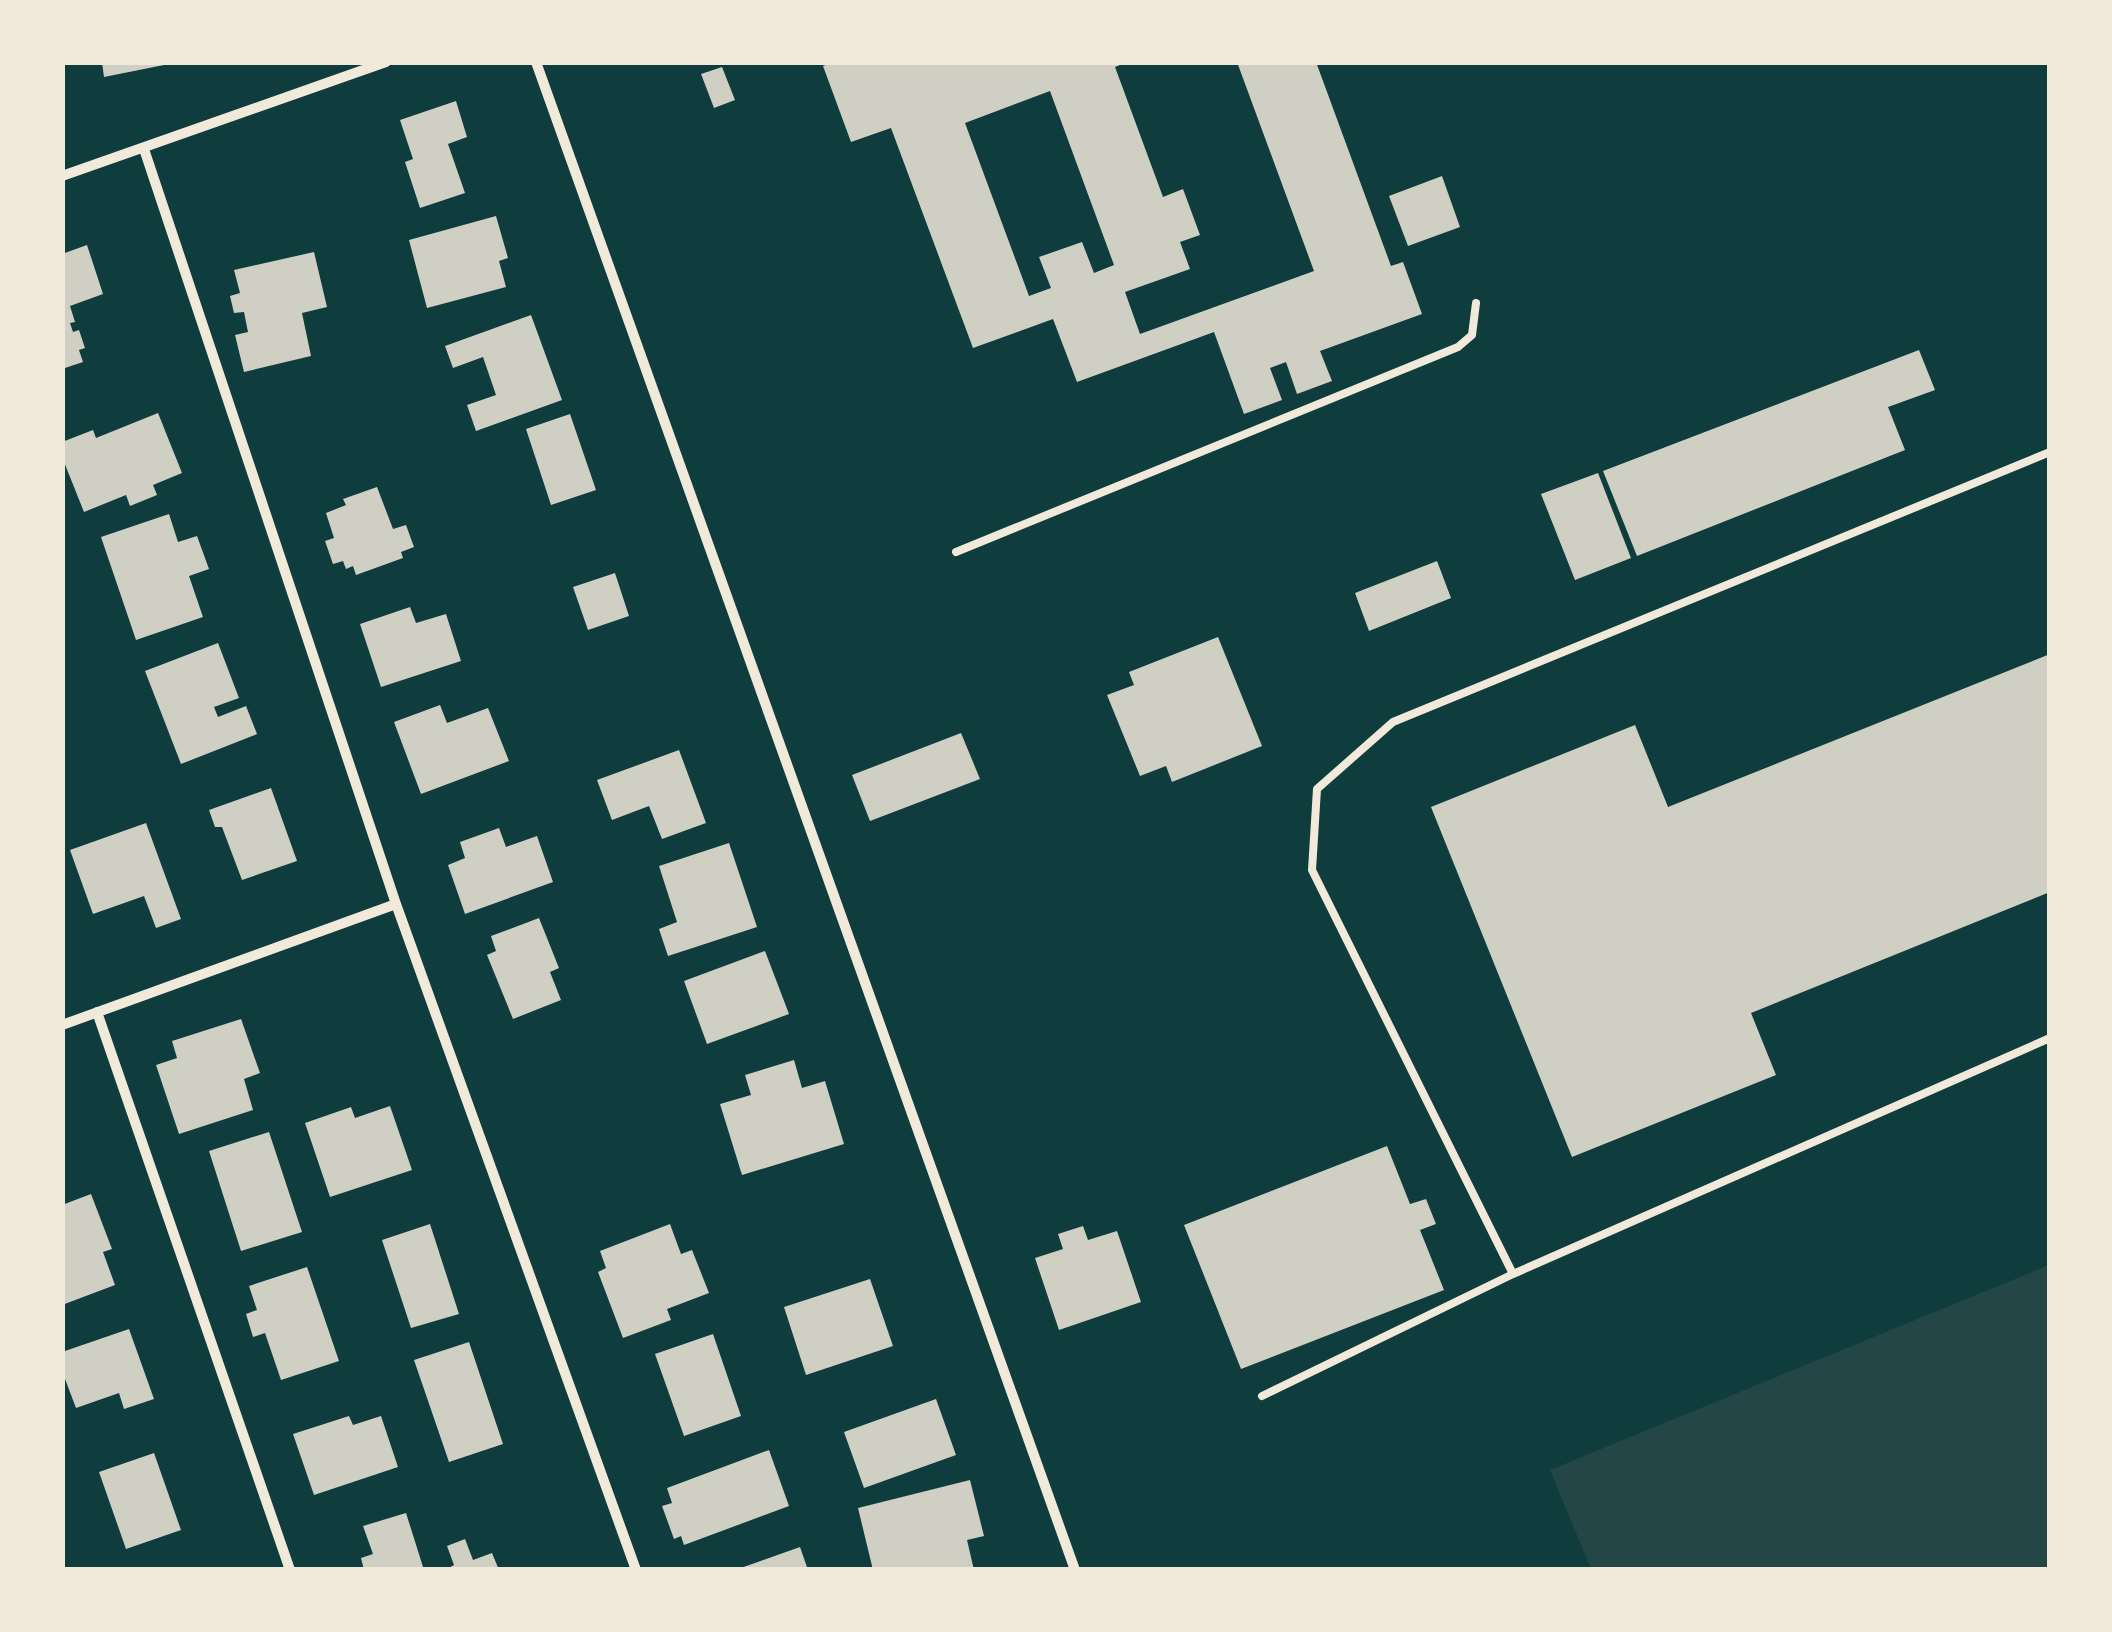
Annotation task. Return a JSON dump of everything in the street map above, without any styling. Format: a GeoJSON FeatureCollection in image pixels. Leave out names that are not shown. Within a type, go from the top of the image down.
{"type":"FeatureCollection","features":[{"type":"Feature","properties":{"kind":"street"},"geometry":{"type":"LineString","coordinates":[[62,176],[386,62]]}},
{"type":"Feature","properties":{"kind":"street"},"geometry":{"type":"LineString","coordinates":[[536,62],[1075,1570]]}},
{"type":"Feature","properties":{"kind":"street"},"geometry":{"type":"LineString","coordinates":[[144,148],[396,904],[636,1570]]}},
{"type":"Feature","properties":{"kind":"street"},"geometry":{"type":"LineString","coordinates":[[62,1025],[396,904]]}},
{"type":"Feature","properties":{"kind":"street"},"geometry":{"type":"LineString","coordinates":[[98,1012],[290,1570]]}},
{"type":"Feature","properties":{"kind":"lane"},"geometry":{"type":"LineString","coordinates":[[956,552],[1458,348],[1472,336],[1476,303]]}},
{"type":"Feature","properties":{"kind":"lane"},"geometry":{"type":"LineString","coordinates":[[1513,1274],[1312,870],[1317,789],[1393,722],[2050,452]]}},
{"type":"Feature","properties":{"kind":"lane"},"geometry":{"type":"LineString","coordinates":[[1262,1396],[1513,1274],[2050,1038]]}},
{"type":"Feature","properties":{"kind":"shaded area"},"geometry":{"type":"Polygon","coordinates":[[[2049,1265],[2049,1569],[1591,1569],[1550,1470],[2049,1265]]]}},
{"type":"Feature","properties":{"kind":"building"},"geometry":{"type":"Polygon","coordinates":[[[102,62],[168,62],[169,64],[104,77],[102,62]]]}},
{"type":"Feature","properties":{"kind":"building"},"geometry":{"type":"Polygon","coordinates":[[[833,62],[1127,62],[1115,67],[1163,197],[1183,189],[1200,235],[1180,242],[1190,269],[1125,292],[1140,334],[1314,271],[1237,62],[1316,62],[1391,266],[1403,262],[1422,314],[1320,351],[1332,381],[1297,394],[1286,362],[1270,368],[1282,400],[1244,414],[1214,332],[1077,382],[1053,319],[973,348],[891,128],[851,142],[823,66],[833,62]],[[1050,91],[965,123],[1029,296],[1051,288],[1039,257],[1082,242],[1094,273],[1114,265],[1050,91]]]}},
{"type":"Feature","properties":{"kind":"building"},"geometry":{"type":"Polygon","coordinates":[[[722,67],[735,100],[714,108],[701,74],[722,67]]]}},
{"type":"Feature","properties":{"kind":"building"},"geometry":{"type":"Polygon","coordinates":[[[456,101],[467,137],[448,144],[465,193],[420,208],[405,162],[413,159],[400,120],[456,101]]]}},
{"type":"Feature","properties":{"kind":"building"},"geometry":{"type":"Polygon","coordinates":[[[1442,176],[1460,227],[1408,246],[1389,196],[1442,176]]]}},
{"type":"Feature","properties":{"kind":"building"},"geometry":{"type":"Polygon","coordinates":[[[496,216],[508,258],[499,261],[506,287],[427,308],[409,240],[496,216]]]}},
{"type":"Feature","properties":{"kind":"building"},"geometry":{"type":"Polygon","coordinates":[[[87,245],[103,294],[70,306],[75,322],[70,323],[73,332],[79,330],[85,348],[79,350],[83,362],[62,369],[62,254],[87,245]]]}},
{"type":"Feature","properties":{"kind":"building"},"geometry":{"type":"Polygon","coordinates":[[[314,252],[327,307],[302,313],[311,356],[244,372],[235,335],[248,332],[244,312],[234,313],[230,296],[240,293],[234,270],[314,252]]]}},
{"type":"Feature","properties":{"kind":"building"},"geometry":{"type":"Polygon","coordinates":[[[531,315],[562,400],[476,431],[467,405],[496,395],[483,357],[453,368],[445,346],[531,315]]]}},
{"type":"Feature","properties":{"kind":"building"},"geometry":{"type":"Polygon","coordinates":[[[1919,350],[1935,390],[1888,407],[1905,450],[1637,556],[1603,471],[1919,350]]]}},
{"type":"Feature","properties":{"kind":"building"},"geometry":{"type":"Polygon","coordinates":[[[158,413],[182,473],[153,485],[157,495],[130,506],[126,495],[84,512],[62,457],[62,442],[93,430],[96,438],[158,413]]]}},
{"type":"Feature","properties":{"kind":"building"},"geometry":{"type":"Polygon","coordinates":[[[570,414],[596,490],[551,505],[526,429],[570,414]]]}},
{"type":"Feature","properties":{"kind":"building"},"geometry":{"type":"Polygon","coordinates":[[[1598,473],[1631,558],[1575,580],[1541,494],[1598,473]]]}},
{"type":"Feature","properties":{"kind":"building"},"geometry":{"type":"Polygon","coordinates":[[[377,487],[393,529],[406,525],[414,547],[401,552],[403,558],[356,575],[353,566],[346,569],[343,561],[333,564],[325,541],[334,538],[326,513],[346,505],[343,499],[377,487]]]}},
{"type":"Feature","properties":{"kind":"building"},"geometry":{"type":"Polygon","coordinates":[[[169,514],[178,542],[197,536],[209,569],[189,576],[203,617],[136,640],[101,537],[169,514]]]}},
{"type":"Feature","properties":{"kind":"building"},"geometry":{"type":"Polygon","coordinates":[[[1437,561],[1451,598],[1369,631],[1355,593],[1437,561]]]}},
{"type":"Feature","properties":{"kind":"building"},"geometry":{"type":"Polygon","coordinates":[[[615,573],[629,616],[588,630],[573,587],[615,573]]]}},
{"type":"Feature","properties":{"kind":"building"},"geometry":{"type":"Polygon","coordinates":[[[410,607],[416,623],[446,614],[461,661],[381,687],[360,624],[410,607]]]}},
{"type":"Feature","properties":{"kind":"building"},"geometry":{"type":"Polygon","coordinates":[[[1218,637],[1262,746],[1172,782],[1166,766],[1140,776],[1107,695],[1134,685],[1129,672],[1218,637]]]}},
{"type":"Feature","properties":{"kind":"building"},"geometry":{"type":"Polygon","coordinates":[[[218,643],[239,698],[214,707],[218,717],[246,706],[257,734],[181,764],[145,671],[218,643]]]}},
{"type":"Feature","properties":{"kind":"building"},"geometry":{"type":"Polygon","coordinates":[[[2050,654],[2050,892],[1751,1013],[1776,1075],[1572,1157],[1431,807],[1635,725],[1668,807],[2050,654]]]}},
{"type":"Feature","properties":{"kind":"building"},"geometry":{"type":"Polygon","coordinates":[[[440,705],[447,723],[488,708],[509,761],[421,794],[394,722],[440,705]]]}},
{"type":"Feature","properties":{"kind":"building"},"geometry":{"type":"Polygon","coordinates":[[[961,733],[980,779],[870,821],[852,775],[961,733]]]}},
{"type":"Feature","properties":{"kind":"building"},"geometry":{"type":"Polygon","coordinates":[[[679,750],[706,823],[662,839],[649,806],[612,820],[597,780],[679,750]]]}},
{"type":"Feature","properties":{"kind":"building"},"geometry":{"type":"Polygon","coordinates":[[[271,788],[297,861],[242,880],[222,827],[215,827],[209,810],[271,788]]]}},
{"type":"Feature","properties":{"kind":"building"},"geometry":{"type":"Polygon","coordinates":[[[146,823],[181,919],[156,928],[144,896],[93,914],[70,850],[146,823]]]}},
{"type":"Feature","properties":{"kind":"building"},"geometry":{"type":"Polygon","coordinates":[[[499,828],[506,847],[537,836],[553,882],[465,914],[448,865],[465,858],[460,842],[499,828]]]}},
{"type":"Feature","properties":{"kind":"building"},"geometry":{"type":"Polygon","coordinates":[[[729,843],[757,927],[668,956],[659,929],[677,922],[659,866],[729,843]]]}},
{"type":"Feature","properties":{"kind":"building"},"geometry":{"type":"Polygon","coordinates":[[[539,918],[559,968],[550,972],[561,1000],[513,1019],[487,955],[496,951],[491,936],[539,918]]]}},
{"type":"Feature","properties":{"kind":"building"},"geometry":{"type":"Polygon","coordinates":[[[765,951],[789,1014],[707,1044],[684,981],[765,951]]]}},
{"type":"Feature","properties":{"kind":"building"},"geometry":{"type":"Polygon","coordinates":[[[241,1019],[260,1073],[244,1079],[253,1110],[179,1134],[156,1065],[177,1058],[172,1041],[241,1019]]]}},
{"type":"Feature","properties":{"kind":"building"},"geometry":{"type":"Polygon","coordinates":[[[794,1060],[802,1088],[825,1081],[844,1144],[742,1175],[720,1104],[751,1095],[745,1075],[794,1060]]]}},
{"type":"Feature","properties":{"kind":"building"},"geometry":{"type":"Polygon","coordinates":[[[390,1106],[412,1170],[330,1197],[305,1123],[351,1107],[355,1118],[390,1106]]]}},
{"type":"Feature","properties":{"kind":"building"},"geometry":{"type":"Polygon","coordinates":[[[269,1132],[302,1232],[241,1251],[209,1151],[269,1132]]]}},
{"type":"Feature","properties":{"kind":"building"},"geometry":{"type":"Polygon","coordinates":[[[1387,1146],[1410,1204],[1426,1199],[1436,1224],[1420,1230],[1444,1290],[1241,1369],[1184,1225],[1387,1146]]]}},
{"type":"Feature","properties":{"kind":"building"},"geometry":{"type":"Polygon","coordinates":[[[91,1194],[112,1249],[103,1252],[115,1285],[62,1305],[62,1205],[91,1194]]]}},
{"type":"Feature","properties":{"kind":"building"},"geometry":{"type":"Polygon","coordinates":[[[430,1224],[459,1314],[411,1328],[382,1240],[430,1224]]]}},
{"type":"Feature","properties":{"kind":"building"},"geometry":{"type":"Polygon","coordinates":[[[670,1224],[681,1254],[692,1250],[709,1293],[667,1309],[671,1320],[623,1338],[598,1272],[606,1268],[600,1251],[670,1224]]]}},
{"type":"Feature","properties":{"kind":"building"},"geometry":{"type":"Polygon","coordinates":[[[1083,1226],[1088,1240],[1117,1231],[1141,1302],[1059,1330],[1035,1258],[1063,1249],[1058,1234],[1083,1226]]]}},
{"type":"Feature","properties":{"kind":"building"},"geometry":{"type":"Polygon","coordinates":[[[307,1267],[339,1361],[281,1380],[265,1333],[253,1337],[246,1314],[257,1310],[249,1286],[307,1267]]]}},
{"type":"Feature","properties":{"kind":"building"},"geometry":{"type":"Polygon","coordinates":[[[870,1279],[893,1346],[806,1375],[784,1307],[870,1279]]]}},
{"type":"Feature","properties":{"kind":"building"},"geometry":{"type":"Polygon","coordinates":[[[129,1329],[154,1399],[124,1409],[119,1393],[76,1408],[62,1371],[62,1352],[129,1329]]]}},
{"type":"Feature","properties":{"kind":"building"},"geometry":{"type":"Polygon","coordinates":[[[713,1334],[741,1416],[684,1436],[655,1354],[713,1334]]]}},
{"type":"Feature","properties":{"kind":"building"},"geometry":{"type":"Polygon","coordinates":[[[469,1342],[503,1444],[449,1462],[414,1360],[469,1342]]]}},
{"type":"Feature","properties":{"kind":"building"},"geometry":{"type":"Polygon","coordinates":[[[936,1399],[956,1455],[864,1488],[844,1432],[936,1399]]]}},
{"type":"Feature","properties":{"kind":"building"},"geometry":{"type":"Polygon","coordinates":[[[349,1416],[353,1425],[381,1416],[398,1467],[314,1495],[293,1434],[349,1416]]]}},
{"type":"Feature","properties":{"kind":"building"},"geometry":{"type":"Polygon","coordinates":[[[769,1450],[789,1506],[684,1545],[681,1536],[674,1539],[662,1506],[672,1503],[667,1488],[769,1450]]]}},
{"type":"Feature","properties":{"kind":"building"},"geometry":{"type":"Polygon","coordinates":[[[154,1453],[181,1530],[126,1549],[99,1472],[154,1453]]]}},
{"type":"Feature","properties":{"kind":"building"},"geometry":{"type":"Polygon","coordinates":[[[970,1480],[984,1536],[967,1540],[974,1570],[873,1570],[858,1508],[970,1480]]]}},
{"type":"Feature","properties":{"kind":"building"},"geometry":{"type":"Polygon","coordinates":[[[406,1513],[424,1570],[364,1570],[361,1558],[373,1554],[363,1526],[406,1513]]]}},
{"type":"Feature","properties":{"kind":"building"},"geometry":{"type":"Polygon","coordinates":[[[465,1539],[473,1560],[492,1553],[499,1570],[445,1570],[454,1565],[447,1546],[465,1539]]]}},
{"type":"Feature","properties":{"kind":"building"},"geometry":{"type":"Polygon","coordinates":[[[800,1547],[808,1570],[738,1570],[738,1569],[800,1547]]]}}]}
